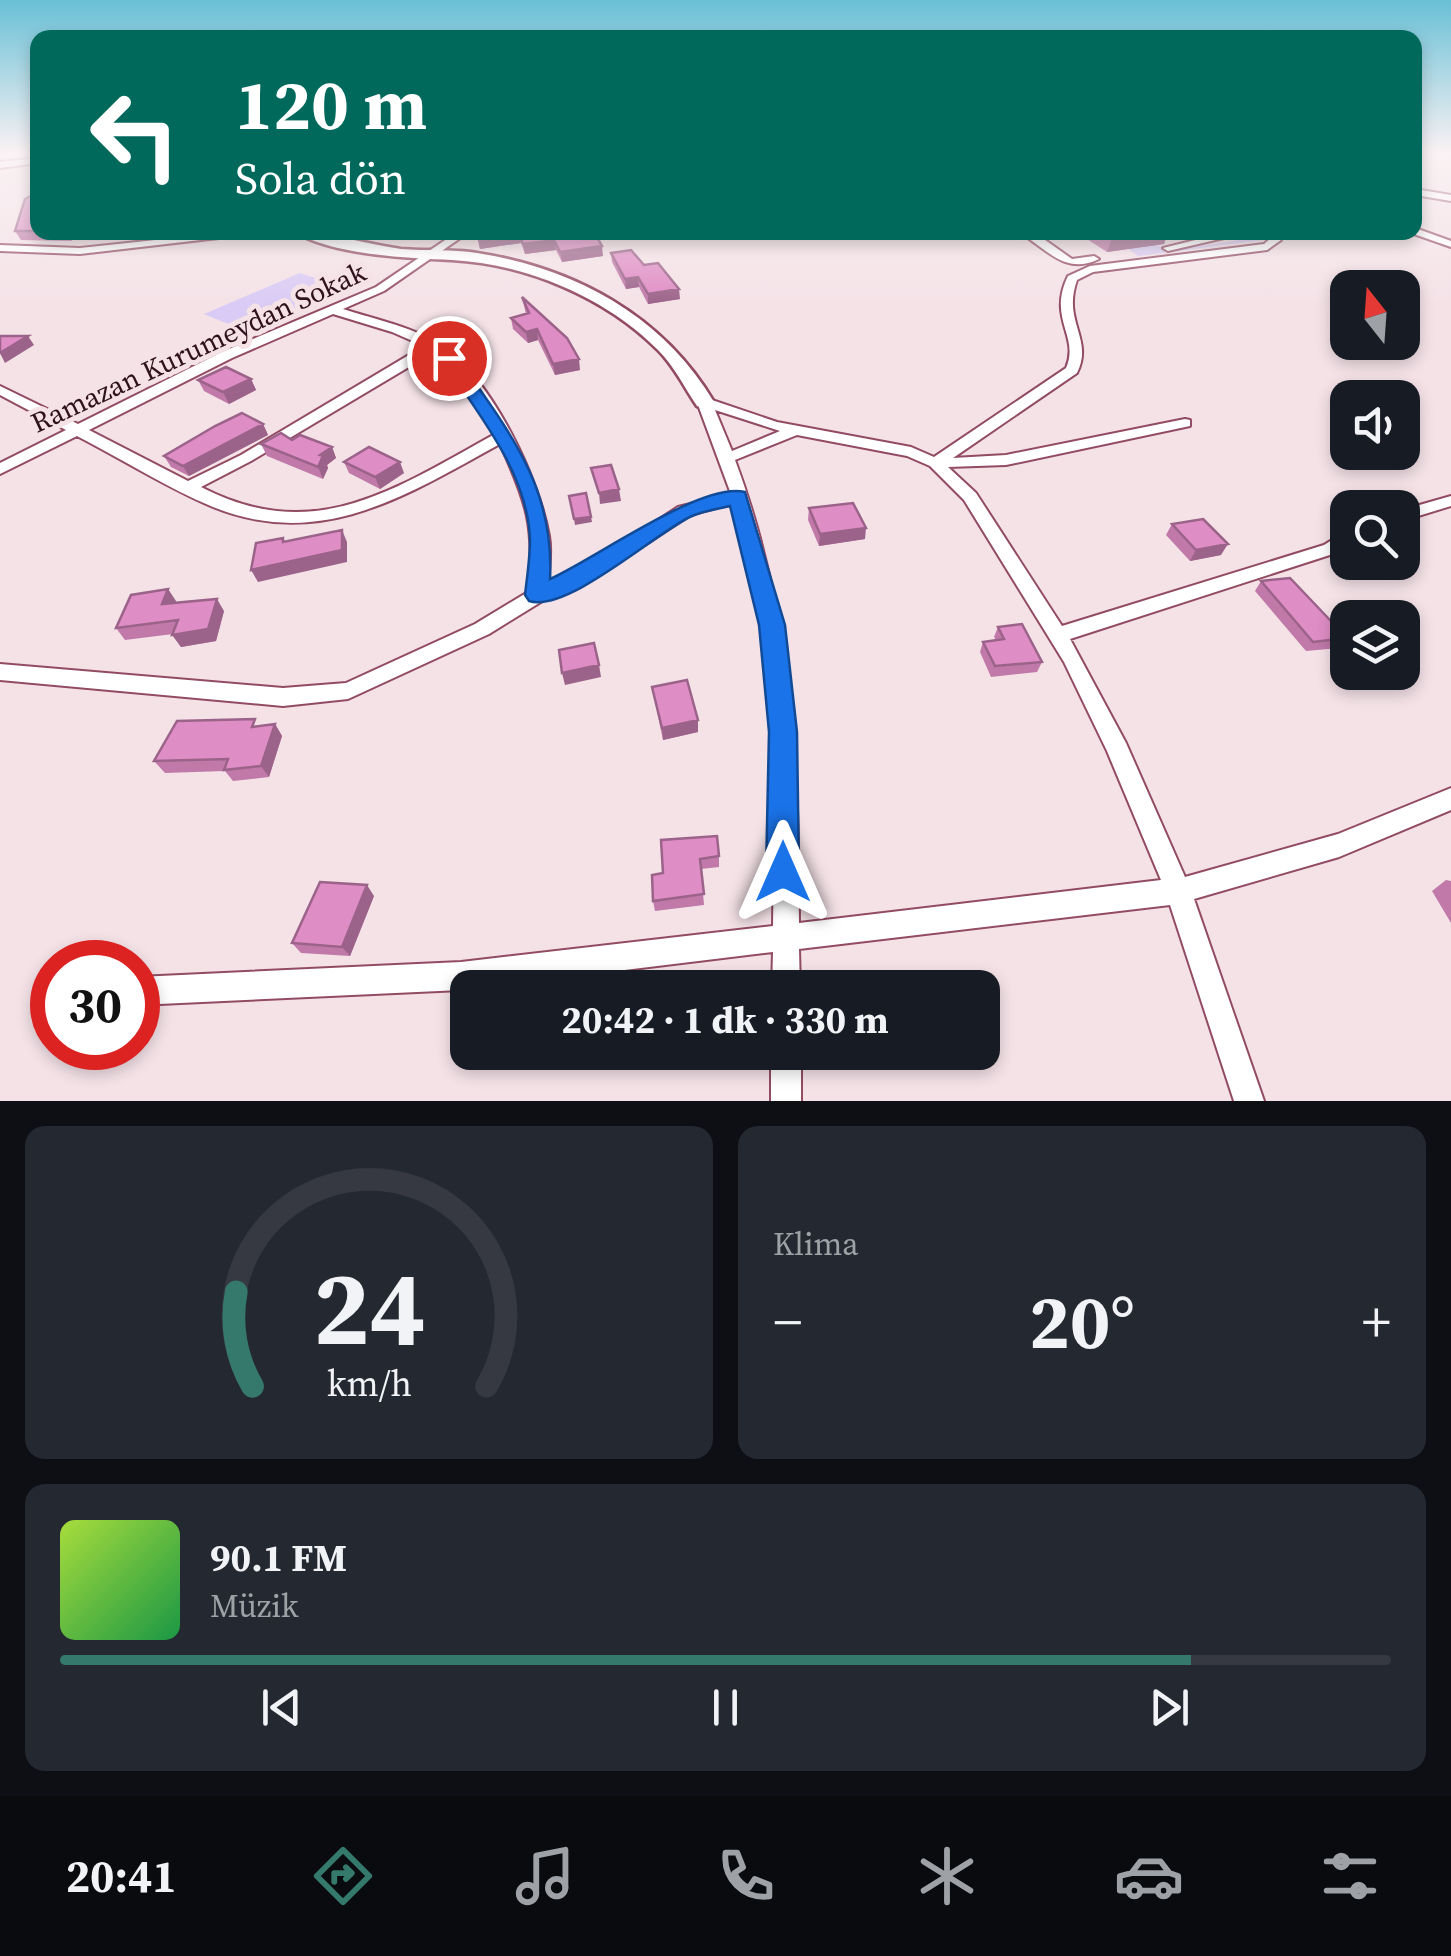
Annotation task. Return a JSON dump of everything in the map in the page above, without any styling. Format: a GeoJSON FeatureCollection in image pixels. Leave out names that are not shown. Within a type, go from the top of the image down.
{"type":"FeatureCollection","features":[{"type":"Feature","properties":{"kind":"street"},"geometry":{"type":"LineString","coordinates":[[1422,234],[1451,244]]}},
{"type":"Feature","properties":{"kind":"street"},"geometry":{"type":"LineString","coordinates":[[100,240],[108,249]]}},
{"type":"Feature","properties":{"kind":"street"},"geometry":{"type":"LineString","coordinates":[[0,248],[108,249],[191,240]]}},
{"type":"Feature","properties":{"kind":"street"},"geometry":{"type":"LineString","coordinates":[[339,240],[403,254],[432,254]]}},
{"type":"Feature","properties":{"kind":"street"},"geometry":{"type":"LineString","coordinates":[[377,240],[432,254],[524,269],[597,299],[645,326],[670,347],[704,402],[738,497],[772,625],[783,732],[786,970]]}},
{"type":"Feature","properties":{"kind":"street","name":"Ramazan Kurumeydan Sokak"},"geometry":{"type":"LineString","coordinates":[[0,469],[227,355],[380,289],[452,240]]}},
{"type":"Feature","properties":{"kind":"street"},"geometry":{"type":"LineString","coordinates":[[1038,240],[1070,262],[1131,254]]}},
{"type":"Feature","properties":{"kind":"street"},"geometry":{"type":"LineString","coordinates":[[1168,248],[1206,240]]}},
{"type":"Feature","properties":{"kind":"street"},"geometry":{"type":"LineString","coordinates":[[935,463],[1072,370],[1078,360],[1076,342],[1062,309],[1072,278],[1090,269],[1266,247],[1275,240]]}},
{"type":"Feature","properties":{"kind":"street"},"geometry":{"type":"LineString","coordinates":[[337,310],[431,347],[449,358],[503,436],[530,496],[541,538],[537,595]]}},
{"type":"Feature","properties":{"kind":"street"},"geometry":{"type":"LineString","coordinates":[[188,488],[246,458],[431,347]]}},
{"type":"Feature","properties":{"kind":"street"},"geometry":{"type":"LineString","coordinates":[[0,390],[251,517],[330,518],[379,502],[503,436]]}},
{"type":"Feature","properties":{"kind":"street"},"geometry":{"type":"LineString","coordinates":[[704,402],[799,429],[911,452],[935,463],[970,497],[1058,635],[1118,750],[1178,890],[1250,1101]]}},
{"type":"Feature","properties":{"kind":"street"},"geometry":{"type":"LineString","coordinates":[[935,463],[1006,460],[1185,424]]}},
{"type":"Feature","properties":{"kind":"street"},"geometry":{"type":"LineString","coordinates":[[725,459],[799,429]]}},
{"type":"Feature","properties":{"kind":"street"},"geometry":{"type":"LineString","coordinates":[[0,672],[283,697],[348,691],[482,629],[537,595],[600,567],[684,511],[738,497]]}},
{"type":"Feature","properties":{"kind":"street"},"geometry":{"type":"LineString","coordinates":[[1420,510],[1451,501]]}},
{"type":"Feature","properties":{"kind":"street"},"geometry":{"type":"LineString","coordinates":[[1058,635],[1330,549]]}},
{"type":"Feature","properties":{"kind":"street"},"geometry":{"type":"LineString","coordinates":[[160,989],[461,976],[1178,890],[1339,845],[1451,800]]}},
{"type":"Feature","properties":{"kind":"street"},"geometry":{"type":"LineString","coordinates":[[786,1070],[786,1101]]}},
{"type":"Feature","properties":{"kind":"shaded area"},"geometry":{"type":"Polygon","coordinates":[[[1115,240],[1150,240],[1167,251],[1263,240],[1077,264],[1138,256],[1115,240]]]}},
{"type":"Feature","properties":{"kind":"shaded area"},"geometry":{"type":"Polygon","coordinates":[[[300,273],[344,287],[248,332],[204,314],[300,273]]]}},
{"type":"Feature","properties":{"kind":"building"},"geometry":{"type":"Polygon","coordinates":[[[24,202],[30,202],[30,231],[15,231],[24,202]]]}},
{"type":"Feature","properties":{"kind":"building"},"geometry":{"type":"Polygon","coordinates":[[[521,240],[554,240],[523,244],[521,240]]]}},
{"type":"Feature","properties":{"kind":"building"},"geometry":{"type":"Polygon","coordinates":[[[554,240],[599,240],[602,246],[560,252],[554,240]]]}},
{"type":"Feature","properties":{"kind":"building"},"geometry":{"type":"Polygon","coordinates":[[[631,250],[644,265],[658,263],[679,289],[648,294],[638,277],[625,279],[611,253],[631,250]]]}},
{"type":"Feature","properties":{"kind":"building"},"geometry":{"type":"Polygon","coordinates":[[[522,297],[567,338],[579,359],[553,364],[537,329],[526,332],[511,318],[529,313],[522,297]]]}},
{"type":"Feature","properties":{"kind":"building"},"geometry":{"type":"Polygon","coordinates":[[[0,336],[28,336],[0,353],[0,336]]]}},
{"type":"Feature","properties":{"kind":"building"},"geometry":{"type":"Polygon","coordinates":[[[226,367],[251,379],[223,392],[198,380],[226,367]]]}},
{"type":"Feature","properties":{"kind":"building"},"geometry":{"type":"Polygon","coordinates":[[[242,413],[263,424],[183,466],[164,456],[215,426],[242,413]]]}},
{"type":"Feature","properties":{"kind":"building"},"geometry":{"type":"Polygon","coordinates":[[[281,433],[292,440],[300,435],[332,447],[320,455],[323,456],[318,467],[261,444],[281,433]]]}},
{"type":"Feature","properties":{"kind":"building"},"geometry":{"type":"Polygon","coordinates":[[[369,447],[400,462],[375,477],[344,462],[369,447]]]}},
{"type":"Feature","properties":{"kind":"building"},"geometry":{"type":"Polygon","coordinates":[[[611,465],[619,489],[599,493],[591,468],[611,465]]]}},
{"type":"Feature","properties":{"kind":"building"},"geometry":{"type":"Polygon","coordinates":[[[586,493],[591,517],[574,519],[569,496],[586,493]]]}},
{"type":"Feature","properties":{"kind":"building"},"geometry":{"type":"Polygon","coordinates":[[[853,503],[866,528],[820,534],[809,508],[853,503]]]}},
{"type":"Feature","properties":{"kind":"building"},"geometry":{"type":"Polygon","coordinates":[[[1203,519],[1228,544],[1196,550],[1172,524],[1203,519]]]}},
{"type":"Feature","properties":{"kind":"building"},"geometry":{"type":"Polygon","coordinates":[[[342,530],[342,550],[251,570],[256,543],[283,538],[283,542],[342,530]]]}},
{"type":"Feature","properties":{"kind":"building"},"geometry":{"type":"Polygon","coordinates":[[[1290,578],[1330,620],[1330,640],[1313,642],[1261,581],[1290,578]]]}},
{"type":"Feature","properties":{"kind":"building"},"geometry":{"type":"Polygon","coordinates":[[[168,589],[162,604],[217,599],[208,629],[172,635],[178,620],[116,628],[131,595],[168,589]]]}},
{"type":"Feature","properties":{"kind":"building"},"geometry":{"type":"Polygon","coordinates":[[[1022,624],[1042,662],[995,666],[983,642],[1004,639],[998,627],[1022,624]]]}},
{"type":"Feature","properties":{"kind":"building"},"geometry":{"type":"Polygon","coordinates":[[[594,643],[599,665],[562,673],[559,650],[594,643]]]}},
{"type":"Feature","properties":{"kind":"building"},"geometry":{"type":"Polygon","coordinates":[[[687,680],[698,720],[662,728],[652,687],[687,680]]]}},
{"type":"Feature","properties":{"kind":"building"},"geometry":{"type":"Polygon","coordinates":[[[255,719],[252,727],[275,724],[261,766],[224,770],[228,759],[154,761],[177,721],[255,719]]]}},
{"type":"Feature","properties":{"kind":"building"},"geometry":{"type":"Polygon","coordinates":[[[717,836],[719,856],[700,859],[704,894],[653,901],[652,875],[663,873],[661,840],[717,836]]]}},
{"type":"Feature","properties":{"kind":"building"},"geometry":{"type":"Polygon","coordinates":[[[320,882],[367,885],[342,947],[292,943],[320,882]]]}},
{"type":"Feature","properties":{"kind":"route"},"geometry":{"type":"LineString","coordinates":[[449,358],[512,450],[530,496],[541,538],[537,595],[600,567],[684,511],[738,497],[772,625],[783,732],[783,872]]}}]}
